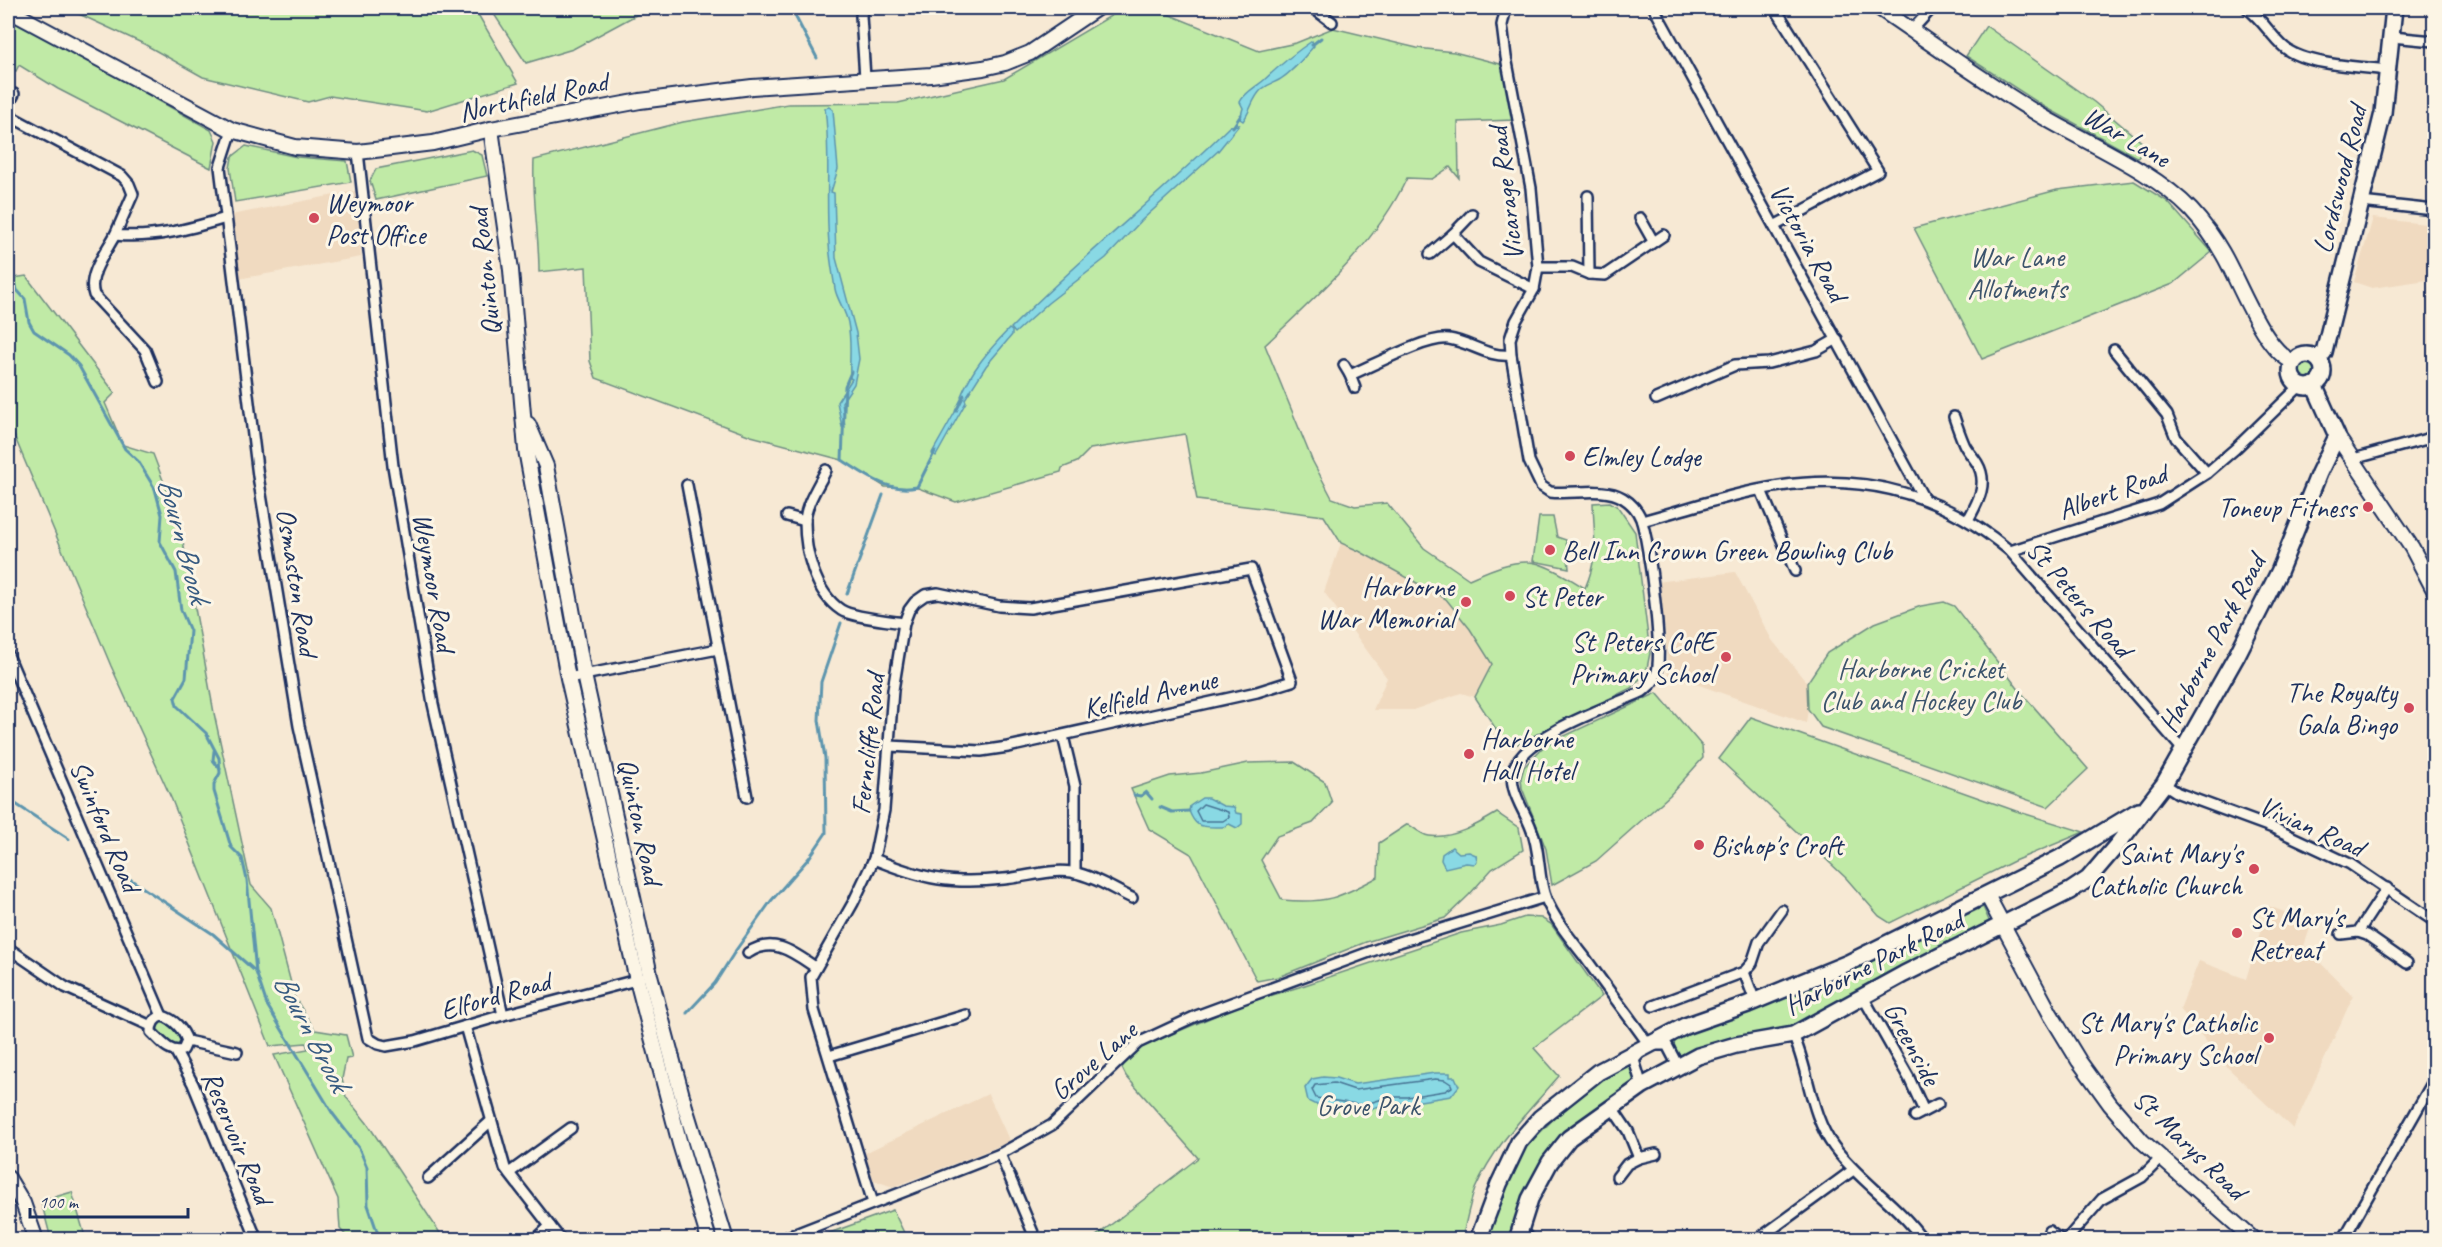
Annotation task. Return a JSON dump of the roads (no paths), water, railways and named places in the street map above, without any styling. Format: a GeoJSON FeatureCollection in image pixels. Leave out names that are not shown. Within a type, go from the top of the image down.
{"type":"FeatureCollection","features":[{"type":"Feature","properties":{"kind":"main road","name":"Lordswood Road"},"geometry":{"type":"LineString","coordinates":[[2318,359],[2324,352],[2383,113],[2394,8]]}},
{"type":"Feature","properties":{"kind":"main road"},"geometry":{"type":"LineString","coordinates":[[2307,385],[2318,382],[2322,368],[2318,359],[2305,355],[2294,362],[2292,375],[2307,385],[2337,436]]}},
{"type":"Feature","properties":{"kind":"main road","name":"Harborne Park Road"},"geometry":{"type":"LineString","coordinates":[[1523,1236],[1530,1199],[1550,1162],[1569,1138],[1642,1086],[1698,1056],[1792,1035],[2002,924],[2070,891],[2088,879],[2164,784],[2237,656],[2279,572],[2319,473],[2337,436]]}},
{"type":"Feature","properties":{"kind":"main road","name":"Harborne Park Road"},"geometry":{"type":"LineString","coordinates":[[1478,1239],[1499,1184],[1519,1142],[1540,1118],[1590,1078],[1685,1026],[1755,1001],[1848,963],[1987,895],[2060,858],[2149,803]]}},
{"type":"Feature","properties":{"kind":"street"},"geometry":{"type":"LineString","coordinates":[[863,8],[861,16],[865,78]]}},
{"type":"Feature","properties":{"kind":"street"},"geometry":{"type":"LineString","coordinates":[[1313,8],[1332,22]]}},
{"type":"Feature","properties":{"kind":"street","name":"Vicarage Road"},"geometry":{"type":"LineString","coordinates":[[1506,8],[1502,25],[1528,169],[1538,267],[1533,289],[1516,321],[1510,339],[1529,461],[1542,486],[1550,492],[1613,494],[1633,506],[1642,521]]}},
{"type":"Feature","properties":{"kind":"street","name":"Victoria Road"},"geometry":{"type":"LineString","coordinates":[[1654,8],[1924,499]]}},
{"type":"Feature","properties":{"kind":"street"},"geometry":{"type":"LineString","coordinates":[[1774,226],[1878,171],[1776,8]]}},
{"type":"Feature","properties":{"kind":"street","name":"War Lane"},"geometry":{"type":"LineString","coordinates":[[1879,8],[2021,104],[2165,186],[2191,210],[2208,230],[2241,287],[2257,322],[2285,359],[2294,362]]}},
{"type":"Feature","properties":{"kind":"street"},"geometry":{"type":"LineString","coordinates":[[1912,30],[1932,8]]}},
{"type":"Feature","properties":{"kind":"street"},"geometry":{"type":"LineString","coordinates":[[2247,8],[2258,16],[2286,50],[2316,62],[2389,70]]}},
{"type":"Feature","properties":{"kind":"street","name":"Northfield Road"},"geometry":{"type":"LineString","coordinates":[[8,10],[232,130],[295,147],[358,152],[433,143],[491,129],[640,100],[752,87],[959,72],[1005,63],[1030,53],[1090,10]]}},
{"type":"Feature","properties":{"kind":"street"},"geometry":{"type":"LineString","coordinates":[[2392,37],[2434,41]]}},
{"type":"Feature","properties":{"kind":"street"},"geometry":{"type":"LineString","coordinates":[[8,106],[14,94]]}},
{"type":"Feature","properties":{"kind":"street"},"geometry":{"type":"LineString","coordinates":[[8,115],[122,176],[129,184],[133,194],[91,286],[94,295],[145,350],[158,382]]}},
{"type":"Feature","properties":{"kind":"street","name":"Quinton Road"},"geometry":{"type":"LineString","coordinates":[[491,129],[511,270],[526,450],[568,678],[643,977],[726,1239]]}},
{"type":"Feature","properties":{"kind":"street","name":"Osmaston Road"},"geometry":{"type":"LineString","coordinates":[[232,130],[220,167],[258,476],[299,726],[368,1038]]}},
{"type":"Feature","properties":{"kind":"street","name":"Weymoor Road"},"geometry":{"type":"LineString","coordinates":[[358,152],[368,257],[398,500],[435,714],[503,1015]]}},
{"type":"Feature","properties":{"kind":"street"},"geometry":{"type":"LineString","coordinates":[[1588,196],[1589,274]]}},
{"type":"Feature","properties":{"kind":"street"},"geometry":{"type":"LineString","coordinates":[[2361,202],[2434,210]]}},
{"type":"Feature","properties":{"kind":"street"},"geometry":{"type":"LineString","coordinates":[[1430,254],[1472,214]]}},
{"type":"Feature","properties":{"kind":"street"},"geometry":{"type":"LineString","coordinates":[[115,235],[136,237],[177,232],[226,218]]}},
{"type":"Feature","properties":{"kind":"street"},"geometry":{"type":"LineString","coordinates":[[1640,218],[1653,241]]}},
{"type":"Feature","properties":{"kind":"street"},"geometry":{"type":"LineString","coordinates":[[1453,234],[1479,262],[1533,289]]}},
{"type":"Feature","properties":{"kind":"street"},"geometry":{"type":"LineString","coordinates":[[1538,267],[1572,267],[1589,274],[1605,275],[1664,235]]}},
{"type":"Feature","properties":{"kind":"street"},"geometry":{"type":"LineString","coordinates":[[1350,375],[1436,338],[1458,340],[1501,356],[1511,355]]}},
{"type":"Feature","properties":{"kind":"street"},"geometry":{"type":"LineString","coordinates":[[1656,399],[1735,365],[1769,363],[1816,351],[1837,339]]}},
{"type":"Feature","properties":{"kind":"street"},"geometry":{"type":"LineString","coordinates":[[2115,350],[2167,415],[2176,438],[2207,473]]}},
{"type":"Feature","properties":{"kind":"street"},"geometry":{"type":"LineString","coordinates":[[1344,365],[1355,388]]}},
{"type":"Feature","properties":{"kind":"street"},"geometry":{"type":"LineString","coordinates":[[1674,380],[1678,391]]}},
{"type":"Feature","properties":{"kind":"street","name":"Albert Road"},"geometry":{"type":"LineString","coordinates":[[2010,551],[2159,504],[2207,473],[2307,385]]}},
{"type":"Feature","properties":{"kind":"street","name":"Quinton Road"},"geometry":{"type":"LineString","coordinates":[[522,411],[546,466],[643,977],[680,1144],[709,1239]]}},
{"type":"Feature","properties":{"kind":"street"},"geometry":{"type":"LineString","coordinates":[[1954,417],[1964,444],[1979,465],[1982,478],[1979,500],[1968,520]]}},
{"type":"Feature","properties":{"kind":"street"},"geometry":{"type":"LineString","coordinates":[[2337,436],[2412,548],[2434,590]]}},
{"type":"Feature","properties":{"kind":"street"},"geometry":{"type":"LineString","coordinates":[[2353,459],[2433,437]]}},
{"type":"Feature","properties":{"kind":"street"},"geometry":{"type":"LineString","coordinates":[[826,470],[805,521],[809,553],[816,579],[827,597],[842,611],[904,623]]}},
{"type":"Feature","properties":{"kind":"street","name":"St Peters Road"},"geometry":{"type":"LineString","coordinates":[[1642,521],[1761,490],[1796,484],[1828,482],[1888,488],[1946,508],[1968,520],[2010,551],[2183,750]]}},
{"type":"Feature","properties":{"kind":"street"},"geometry":{"type":"LineString","coordinates":[[687,485],[747,797]]}},
{"type":"Feature","properties":{"kind":"street"},"geometry":{"type":"LineString","coordinates":[[1761,490],[1795,571]]}},
{"type":"Feature","properties":{"kind":"street"},"geometry":{"type":"LineString","coordinates":[[787,516],[805,521]]}},
{"type":"Feature","properties":{"kind":"street"},"geometry":{"type":"LineString","coordinates":[[1642,521],[1658,629],[1658,666],[1652,684],[1642,693],[1543,737],[1528,748],[1515,765],[1512,777],[1513,789],[1537,843],[1545,897],[1557,920],[1649,1045]]}},
{"type":"Feature","properties":{"kind":"street","name":"Ferncliffe Road"},"geometry":{"type":"LineString","coordinates":[[873,1203],[814,1011],[811,977],[814,967],[853,903],[874,859],[885,810],[893,690],[904,623],[909,610],[925,595],[938,593],[999,606],[1030,608],[1182,582],[1242,568]]}},
{"type":"Feature","properties":{"kind":"street","name":"Kelfield Avenue"},"geometry":{"type":"LineString","coordinates":[[890,746],[981,750],[1063,736],[1257,692],[1292,681],[1251,569],[1242,568]]}},
{"type":"Feature","properties":{"kind":"street"},"geometry":{"type":"LineString","coordinates":[[568,678],[718,649]]}},
{"type":"Feature","properties":{"kind":"street","name":"Swinford Road"},"geometry":{"type":"LineString","coordinates":[[8,655],[162,1016]]}},
{"type":"Feature","properties":{"kind":"street"},"geometry":{"type":"LineString","coordinates":[[1063,736],[1075,786],[1075,873]]}},
{"type":"Feature","properties":{"kind":"street","name":"Vivian Road"},"geometry":{"type":"LineString","coordinates":[[2164,784],[2178,793],[2273,828],[2350,864],[2434,921]]}},
{"type":"Feature","properties":{"kind":"street"},"geometry":{"type":"LineString","coordinates":[[874,859],[919,876],[962,882],[1006,879],[1050,870],[1075,873],[1132,898]]}},
{"type":"Feature","properties":{"kind":"street"},"geometry":{"type":"LineString","coordinates":[[2358,932],[2387,888]]}},
{"type":"Feature","properties":{"kind":"street","name":"St Marys Road"},"geometry":{"type":"LineString","coordinates":[[1987,895],[2079,1061],[2110,1104],[2142,1142],[2254,1239]]}},
{"type":"Feature","properties":{"kind":"street","name":"Grove Lane"},"geometry":{"type":"LineString","coordinates":[[780,1239],[1000,1154],[1052,1125],[1138,1043],[1196,1016],[1383,947],[1545,897]]}},
{"type":"Feature","properties":{"kind":"street","name":"Harborne Park Road"},"geometry":{"type":"LineString","coordinates":[[1653,1006],[1744,972],[1752,963],[1759,942],[1782,910]]}},
{"type":"Feature","properties":{"kind":"street"},"geometry":{"type":"LineString","coordinates":[[2341,934],[2358,932],[2367,935],[2407,963]]}},
{"type":"Feature","properties":{"kind":"street"},"geometry":{"type":"LineString","coordinates":[[755,937],[758,947]]}},
{"type":"Feature","properties":{"kind":"street"},"geometry":{"type":"LineString","coordinates":[[748,953],[758,947],[785,947],[814,967]]}},
{"type":"Feature","properties":{"kind":"street"},"geometry":{"type":"LineString","coordinates":[[8,948],[65,987],[151,1026]]}},
{"type":"Feature","properties":{"kind":"street","name":"Harborne Park Road"},"geometry":{"type":"LineString","coordinates":[[1744,972],[1755,1001]]}},
{"type":"Feature","properties":{"kind":"street","name":"Elford Road"},"geometry":{"type":"LineString","coordinates":[[368,1038],[378,1044],[395,1046],[643,977]]}},
{"type":"Feature","properties":{"kind":"street","name":"Greenside"},"geometry":{"type":"LineString","coordinates":[[1863,997],[1909,1078],[1920,1114],[1938,1104]]}},
{"type":"Feature","properties":{"kind":"street"},"geometry":{"type":"LineString","coordinates":[[828,1056],[966,1015]]}},
{"type":"Feature","properties":{"kind":"street"},"geometry":{"type":"LineString","coordinates":[[162,1016],[183,1031],[187,1041],[183,1050],[171,1051],[151,1032],[151,1026],[156,1018],[162,1016]]}},
{"type":"Feature","properties":{"kind":"street"},"geometry":{"type":"LineString","coordinates":[[465,1026],[505,1168],[561,1239]]}},
{"type":"Feature","properties":{"kind":"street"},"geometry":{"type":"LineString","coordinates":[[1792,1035],[1819,1118],[1833,1145],[1853,1170],[1896,1207],[1923,1239]]}},
{"type":"Feature","properties":{"kind":"street"},"geometry":{"type":"LineString","coordinates":[[187,1041],[237,1052]]}},
{"type":"Feature","properties":{"kind":"street"},"geometry":{"type":"LineString","coordinates":[[1642,1086],[1634,1060],[1649,1045],[1667,1045],[1677,1066]]}},
{"type":"Feature","properties":{"kind":"street","name":"Reservoir Road"},"geometry":{"type":"LineString","coordinates":[[176,1052],[193,1084],[258,1239]]}},
{"type":"Feature","properties":{"kind":"street"},"geometry":{"type":"LineString","coordinates":[[2343,1239],[2434,1080]]}},
{"type":"Feature","properties":{"kind":"street"},"geometry":{"type":"LineString","coordinates":[[1611,1106],[1628,1131],[1639,1158]]}},
{"type":"Feature","properties":{"kind":"street"},"geometry":{"type":"LineString","coordinates":[[428,1178],[491,1121]]}},
{"type":"Feature","properties":{"kind":"street"},"geometry":{"type":"LineString","coordinates":[[509,1173],[571,1128]]}},
{"type":"Feature","properties":{"kind":"street"},"geometry":{"type":"LineString","coordinates":[[1000,1154],[1036,1239]]}},
{"type":"Feature","properties":{"kind":"street"},"geometry":{"type":"LineString","coordinates":[[1617,1177],[1627,1164],[1656,1154]]}},
{"type":"Feature","properties":{"kind":"street"},"geometry":{"type":"LineString","coordinates":[[2066,1239],[2102,1199],[2142,1177],[2161,1158]]}},
{"type":"Feature","properties":{"kind":"street"},"geometry":{"type":"LineString","coordinates":[[1757,1239],[1853,1170]]}},
{"type":"Feature","properties":{"kind":"street"},"geometry":{"type":"LineString","coordinates":[[8,1178],[23,1203],[36,1239]]}},
{"type":"Feature","properties":{"kind":"street"},"geometry":{"type":"LineString","coordinates":[[535,1239],[550,1226]]}},
{"type":"Feature","properties":{"kind":"street"},"geometry":{"type":"LineString","coordinates":[[2049,1231],[2061,1239]]}},
{"type":"Feature","properties":{"kind":"water"},"geometry":{"type":"Polygon","coordinates":[[[1312,41],[1314,46],[1298,64],[1284,77],[1262,89],[1243,121],[1240,119],[1243,108],[1240,102],[1245,95],[1312,41]]]}},
{"type":"Feature","properties":{"kind":"water"},"geometry":{"type":"Polygon","coordinates":[[[829,107],[833,110],[838,169],[831,192],[834,193],[836,258],[856,333],[859,359],[854,384],[842,402],[845,427],[842,427],[837,402],[852,379],[850,378],[848,323],[835,289],[829,250],[828,143],[825,108],[829,107]]]}},
{"type":"Feature","properties":{"kind":"water"},"geometry":{"type":"Polygon","coordinates":[[[1239,125],[1218,151],[1142,220],[1106,258],[1048,303],[1015,333],[1011,328],[1065,276],[1230,126],[1239,125]]]}},
{"type":"Feature","properties":{"kind":"water"},"geometry":{"type":"Polygon","coordinates":[[[1009,329],[1012,335],[986,366],[965,399],[966,402],[936,456],[932,453],[963,398],[961,396],[970,377],[1009,329]]]}},
{"type":"Feature","properties":{"kind":"water"},"geometry":{"type":"Polygon","coordinates":[[[1202,798],[1208,798],[1223,806],[1234,807],[1236,813],[1242,814],[1242,824],[1237,828],[1229,824],[1221,827],[1198,825],[1189,811],[1190,806],[1202,798]]]}},
{"type":"Feature","properties":{"kind":"water"},"geometry":{"type":"Polygon","coordinates":[[[1452,847],[1459,853],[1469,852],[1476,855],[1477,862],[1445,868],[1441,860],[1442,854],[1452,847]]]}},
{"type":"Feature","properties":{"kind":"water"},"geometry":{"type":"Polygon","coordinates":[[[1450,1073],[1450,1077],[1455,1077],[1459,1086],[1451,1096],[1408,1103],[1390,1103],[1363,1111],[1314,1104],[1308,1101],[1305,1088],[1312,1079],[1323,1077],[1336,1078],[1355,1084],[1450,1073]]]}},
{"type":"Feature","properties":{"kind":"waterway"},"geometry":{"type":"LineString","coordinates":[[791,8],[817,58]]}},
{"type":"Feature","properties":{"kind":"waterway"},"geometry":{"type":"LineString","coordinates":[[1312,45],[1321,38]]}},
{"type":"Feature","properties":{"kind":"waterway"},"geometry":{"type":"LineString","coordinates":[[1233,127],[1241,115]]}},
{"type":"Feature","properties":{"kind":"waterway","name":"Bourn Brook"},"geometry":{"type":"LineString","coordinates":[[8,261],[17,290],[25,299],[29,322],[34,331],[69,355],[79,366],[125,449],[138,461],[155,489],[162,515],[160,542],[176,572],[181,610],[190,631],[186,678],[175,698],[177,706],[206,733],[219,758],[220,773],[214,784],[214,791],[231,847],[242,858],[247,880],[256,972],[267,1005],[333,1114],[359,1148],[367,1167],[368,1205],[380,1240]]}},
{"type":"Feature","properties":{"kind":"waterway"},"geometry":{"type":"LineString","coordinates":[[851,372],[845,386],[842,460],[887,485],[917,487],[935,451]]}},
{"type":"Feature","properties":{"kind":"waterway"},"geometry":{"type":"LineString","coordinates":[[956,411],[964,395]]}},
{"type":"Feature","properties":{"kind":"waterway"},"geometry":{"type":"LineString","coordinates":[[847,594],[883,495]]}},
{"type":"Feature","properties":{"kind":"waterway"},"geometry":{"type":"LineString","coordinates":[[687,1013],[715,983],[771,901],[809,858],[826,833],[825,758],[819,720],[821,682],[841,623]]}},
{"type":"Feature","properties":{"kind":"waterway","name":"Bourn Brook"},"geometry":{"type":"LineString","coordinates":[[214,751],[213,760],[220,769]]}},
{"type":"Feature","properties":{"kind":"waterway"},"geometry":{"type":"LineString","coordinates":[[1134,795],[1141,796],[1146,792],[1152,799]]}},
{"type":"Feature","properties":{"kind":"waterway"},"geometry":{"type":"LineString","coordinates":[[8,799],[69,839]]}},
{"type":"Feature","properties":{"kind":"waterway"},"geometry":{"type":"LineString","coordinates":[[1160,807],[1172,812],[1189,811]]}},
{"type":"Feature","properties":{"kind":"waterway"},"geometry":{"type":"LineString","coordinates":[[119,872],[213,934],[255,971]]}},
{"type":"Feature","properties":{"kind":"place","name":"Weymoor Post Office"},"geometry":{"type":"Point","coordinates":[314,218]}},
{"type":"Feature","properties":{"kind":"place","name":"Elmley Lodge"},"geometry":{"type":"Point","coordinates":[1570,456]}},
{"type":"Feature","properties":{"kind":"place","name":"Toneup Fitness"},"geometry":{"type":"Point","coordinates":[2368,507]}},
{"type":"Feature","properties":{"kind":"place","name":"Bell Inn Crown Green Bowling Club"},"geometry":{"type":"Point","coordinates":[1550,550]}},
{"type":"Feature","properties":{"kind":"place","name":"St Peter"},"geometry":{"type":"Point","coordinates":[1510,596]}},
{"type":"Feature","properties":{"kind":"place","name":"Harborne War Memorial"},"geometry":{"type":"Point","coordinates":[1466,602]}},
{"type":"Feature","properties":{"kind":"place","name":"St Peters CofE Primary School"},"geometry":{"type":"Point","coordinates":[1726,657]}},
{"type":"Feature","properties":{"kind":"place","name":"The Royalty Gala Bingo"},"geometry":{"type":"Point","coordinates":[2409,708]}},
{"type":"Feature","properties":{"kind":"place","name":"Harborne Hall Hotel"},"geometry":{"type":"Point","coordinates":[1469,754]}},
{"type":"Feature","properties":{"kind":"place","name":"Bishop's Croft"},"geometry":{"type":"Point","coordinates":[1699,845]}},
{"type":"Feature","properties":{"kind":"place","name":"Saint Mary's Catholic Church"},"geometry":{"type":"Point","coordinates":[2254,869]}},
{"type":"Feature","properties":{"kind":"place","name":"St Mary's Retreat"},"geometry":{"type":"Point","coordinates":[2237,933]}},
{"type":"Feature","properties":{"kind":"place","name":"St Mary's Catholic Primary School"},"geometry":{"type":"Point","coordinates":[2269,1038]}},
{"type":"Feature","properties":{"kind":"park label","name":"War Lane Allotments"},"geometry":{"type":"Point","coordinates":[2017,272]}},
{"type":"Feature","properties":{"kind":"park label","name":"Harborne Cricket Club and Hockey Club"},"geometry":{"type":"Point","coordinates":[1921,684]}},
{"type":"Feature","properties":{"kind":"park label","name":"Grove Park"},"geometry":{"type":"Point","coordinates":[1368,1105]}}]}
